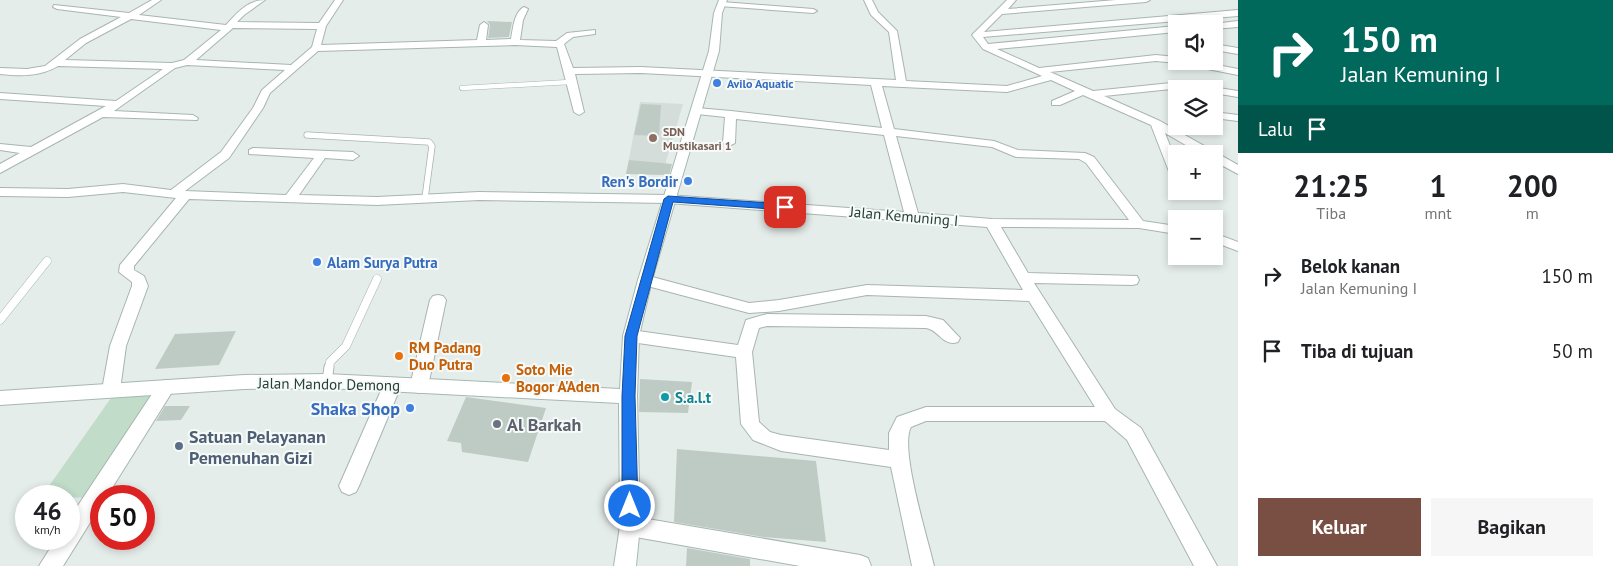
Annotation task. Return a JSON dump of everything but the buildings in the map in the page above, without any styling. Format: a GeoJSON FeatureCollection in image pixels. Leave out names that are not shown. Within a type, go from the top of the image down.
{"type":"FeatureCollection","features":[{"type":"Feature","properties":{"kind":"street"},"geometry":{"type":"LineString","coordinates":[[6,90],[32,72],[56,63],[84,40],[134,15],[158,0]]}},
{"type":"Feature","properties":{"kind":"street"},"geometry":{"type":"LineString","coordinates":[[188,62],[241,13],[261,0]]}},
{"type":"Feature","properties":{"kind":"street"},"geometry":{"type":"LineString","coordinates":[[110,390],[118,346],[140,286],[139,280],[126,272],[127,265],[180,194],[225,155],[258,108],[266,92],[316,48],[322,26],[339,0]]}},
{"type":"Feature","properties":{"kind":"street"},"geometry":{"type":"LineString","coordinates":[[868,0],[874,13],[893,32],[902,84]]}},
{"type":"Feature","properties":{"kind":"street"},"geometry":{"type":"LineString","coordinates":[[976,35],[1013,0],[1049,8]]}},
{"type":"Feature","properties":{"kind":"street"},"geometry":{"type":"LineString","coordinates":[[1000,12],[1049,8],[1069,3],[1134,0],[1168,16]]}},
{"type":"Feature","properties":{"kind":"street"},"geometry":{"type":"LineString","coordinates":[[625,566],[630,526],[628,396],[631,336],[668,199],[697,111],[714,51],[718,13],[723,2],[813,11]]}},
{"type":"Feature","properties":{"kind":"street"},"geometry":{"type":"LineString","coordinates":[[57,7],[229,26],[322,26]]}},
{"type":"Feature","properties":{"kind":"street"},"geometry":{"type":"LineString","coordinates":[[515,42],[519,20],[524,10]]}},
{"type":"Feature","properties":{"kind":"street"},"geometry":{"type":"LineString","coordinates":[[1216,15],[1238,13]]}},
{"type":"Feature","properties":{"kind":"street"},"geometry":{"type":"LineString","coordinates":[[976,35],[1168,19]]}},
{"type":"Feature","properties":{"kind":"street"},"geometry":{"type":"LineString","coordinates":[[1223,25],[1238,24]]}},
{"type":"Feature","properties":{"kind":"street"},"geometry":{"type":"LineString","coordinates":[[481,42],[484,25]]}},
{"type":"Feature","properties":{"kind":"street"},"geometry":{"type":"LineString","coordinates":[[986,47],[1168,31]]}},
{"type":"Feature","properties":{"kind":"street"},"geometry":{"type":"LineString","coordinates":[[316,48],[481,42],[558,44],[570,35],[592,32]]}},
{"type":"Feature","properties":{"kind":"street"},"geometry":{"type":"LineString","coordinates":[[1137,33],[1168,39]]}},
{"type":"Feature","properties":{"kind":"street"},"geometry":{"type":"LineString","coordinates":[[976,35],[986,47],[1036,72],[1166,125],[1196,145]]}},
{"type":"Feature","properties":{"kind":"street"},"geometry":{"type":"LineString","coordinates":[[558,44],[561,46],[579,112]]}},
{"type":"Feature","properties":{"kind":"street"},"geometry":{"type":"LineString","coordinates":[[1223,48],[1238,51]]}},
{"type":"Feature","properties":{"kind":"street"},"geometry":{"type":"LineString","coordinates":[[1036,72],[1156,58],[1168,59]]}},
{"type":"Feature","properties":{"kind":"street"},"geometry":{"type":"LineString","coordinates":[[56,63],[172,66],[188,62],[292,68]]}},
{"type":"Feature","properties":{"kind":"street"},"geometry":{"type":"LineString","coordinates":[[0,169],[30,150],[102,114],[172,66]]}},
{"type":"Feature","properties":{"kind":"street"},"geometry":{"type":"LineString","coordinates":[[1223,69],[1238,72]]}},
{"type":"Feature","properties":{"kind":"street"},"geometry":{"type":"LineString","coordinates":[[570,77],[641,70],[1007,89],[1050,77]]}},
{"type":"Feature","properties":{"kind":"street"},"geometry":{"type":"LineString","coordinates":[[0,71],[32,72]]}},
{"type":"Feature","properties":{"kind":"street"},"geometry":{"type":"LineString","coordinates":[[876,83],[912,217]]}},
{"type":"Feature","properties":{"kind":"street"},"geometry":{"type":"LineString","coordinates":[[1056,102],[1087,93],[1168,86]]}},
{"type":"Feature","properties":{"kind":"street"},"geometry":{"type":"LineString","coordinates":[[6,90],[117,104]]}},
{"type":"Feature","properties":{"kind":"street"},"geometry":{"type":"LineString","coordinates":[[1223,92],[1238,94]]}},
{"type":"Feature","properties":{"kind":"street"},"geometry":{"type":"LineString","coordinates":[[697,111],[994,144],[1016,153],[1085,157],[1090,160],[1139,224]]}},
{"type":"Feature","properties":{"kind":"street"},"geometry":{"type":"LineString","coordinates":[[102,114],[193,118]]}},
{"type":"Feature","properties":{"kind":"street"},"geometry":{"type":"LineString","coordinates":[[729,143],[731,114]]}},
{"type":"Feature","properties":{"kind":"street"},"geometry":{"type":"LineString","coordinates":[[1223,116],[1238,118]]}},
{"type":"Feature","properties":{"kind":"street"},"geometry":{"type":"LineString","coordinates":[[1223,117],[1238,123]]}},
{"type":"Feature","properties":{"kind":"street"},"geometry":{"type":"LineString","coordinates":[[1166,125],[1169,145]]}},
{"type":"Feature","properties":{"kind":"street"},"geometry":{"type":"LineString","coordinates":[[0,147],[30,150]]}},
{"type":"Feature","properties":{"kind":"street"},"geometry":{"type":"LineString","coordinates":[[253,152],[353,156]]}},
{"type":"Feature","properties":{"kind":"street"},"geometry":{"type":"LineString","coordinates":[[289,199],[322,155]]}},
{"type":"Feature","properties":{"kind":"street"},"geometry":{"type":"LineString","coordinates":[[1223,161],[1238,170]]}},
{"type":"Feature","properties":{"kind":"street","name":"Jalan Kemuning I"},"geometry":{"type":"LineString","coordinates":[[0,192],[68,193],[123,188],[180,194],[289,199],[377,200],[479,196],[668,199],[992,223],[1139,224],[1168,229]]}},
{"type":"Feature","properties":{"kind":"street"},"geometry":{"type":"LineString","coordinates":[[992,223],[1034,296],[1109,414],[1134,434],[1206,566]]}},
{"type":"Feature","properties":{"kind":"street"},"geometry":{"type":"LineString","coordinates":[[1223,241],[1238,247]]}},
{"type":"Feature","properties":{"kind":"street"},"geometry":{"type":"LineString","coordinates":[[1024,278],[1132,280]]}},
{"type":"Feature","properties":{"kind":"street"},"geometry":{"type":"LineString","coordinates":[[645,280],[749,308],[766,308],[846,291],[867,290],[1034,296]]}},
{"type":"Feature","properties":{"kind":"street"},"geometry":{"type":"LineString","coordinates":[[419,386],[438,300]]}},
{"type":"Feature","properties":{"kind":"street"},"geometry":{"type":"LineString","coordinates":[[899,460],[781,443],[766,439],[756,433],[750,424],[744,352],[752,324],[767,320],[926,322],[937,324],[952,338]]}},
{"type":"Feature","properties":{"kind":"street"},"geometry":{"type":"LineString","coordinates":[[631,336],[744,352]]}},
{"type":"Feature","properties":{"kind":"street","name":"Jalan Mandor Demong"},"geometry":{"type":"LineString","coordinates":[[0,398],[244,382],[327,381],[392,386],[628,396]]}},
{"type":"Feature","properties":{"kind":"street"},"geometry":{"type":"LineString","coordinates":[[349,486],[392,386]]}},
{"type":"Feature","properties":{"kind":"street"},"geometry":{"type":"LineString","coordinates":[[80,520],[166,387]]}},
{"type":"Feature","properties":{"kind":"street"},"geometry":{"type":"LineString","coordinates":[[923,564],[899,460],[898,433],[904,422],[913,417],[926,414],[1109,414]]}},
{"type":"Feature","properties":{"kind":"street"},"geometry":{"type":"LineString","coordinates":[[630,526],[860,566]]}},
{"type":"Feature","properties":{"kind":"street"},"geometry":{"type":"LineString","coordinates":[[50,566],[60,550]]}},
{"type":"Feature","properties":{"kind":"lane"},"geometry":{"type":"LineString","coordinates":[[462,88],[570,77]]}},
{"type":"Feature","properties":{"kind":"lane"},"geometry":{"type":"LineString","coordinates":[[307,135],[429,142],[432,146],[425,198]]}},
{"type":"Feature","properties":{"kind":"lane"},"geometry":{"type":"LineString","coordinates":[[0,320],[47,261]]}},
{"type":"Feature","properties":{"kind":"lane"},"geometry":{"type":"LineString","coordinates":[[327,381],[330,362],[346,346],[377,279]]}},
{"type":"Feature","properties":{"kind":"shaded area"},"geometry":{"type":"Polygon","coordinates":[[[640,102],[683,104],[662,175],[626,174],[640,102]]]}},
{"type":"Feature","properties":{"kind":"green space"},"geometry":{"type":"Polygon","coordinates":[[[154,394],[94,485],[90,485],[90,492],[86,498],[80,498],[80,485],[50,485],[111,398],[154,394]]]}},
{"type":"Feature","properties":{"kind":"place","name":"Avilo Aquatic"},"geometry":{"type":"Point","coordinates":[717,83]}},
{"type":"Feature","properties":{"kind":"place","name":"SDN Mustikasari 1"},"geometry":{"type":"Point","coordinates":[653,138]}},
{"type":"Feature","properties":{"kind":"place","name":"Ren's Bordir"},"geometry":{"type":"Point","coordinates":[688,181]}},
{"type":"Feature","properties":{"kind":"place","name":"Alam Surya Putra"},"geometry":{"type":"Point","coordinates":[317,262]}},
{"type":"Feature","properties":{"kind":"place","name":"RM Padang Duo Putra"},"geometry":{"type":"Point","coordinates":[399,356]}},
{"type":"Feature","properties":{"kind":"place","name":"Soto Mie Bogor A'Aden"},"geometry":{"type":"Point","coordinates":[506,378]}},
{"type":"Feature","properties":{"kind":"place","name":"S.a.l.t"},"geometry":{"type":"Point","coordinates":[665,397]}},
{"type":"Feature","properties":{"kind":"place","name":"Shaka Shop"},"geometry":{"type":"Point","coordinates":[410,408]}},
{"type":"Feature","properties":{"kind":"place","name":"Al Barkah"},"geometry":{"type":"Point","coordinates":[497,424]}},
{"type":"Feature","properties":{"kind":"place","name":"Satuan Pelayanan Pemenuhan Gizi"},"geometry":{"type":"Point","coordinates":[179,446]}},
{"type":"Feature","properties":{"kind":"route"},"geometry":{"type":"LineString","coordinates":[[630,506],[628,396],[631,336],[668,199],[785,207]]}}]}
